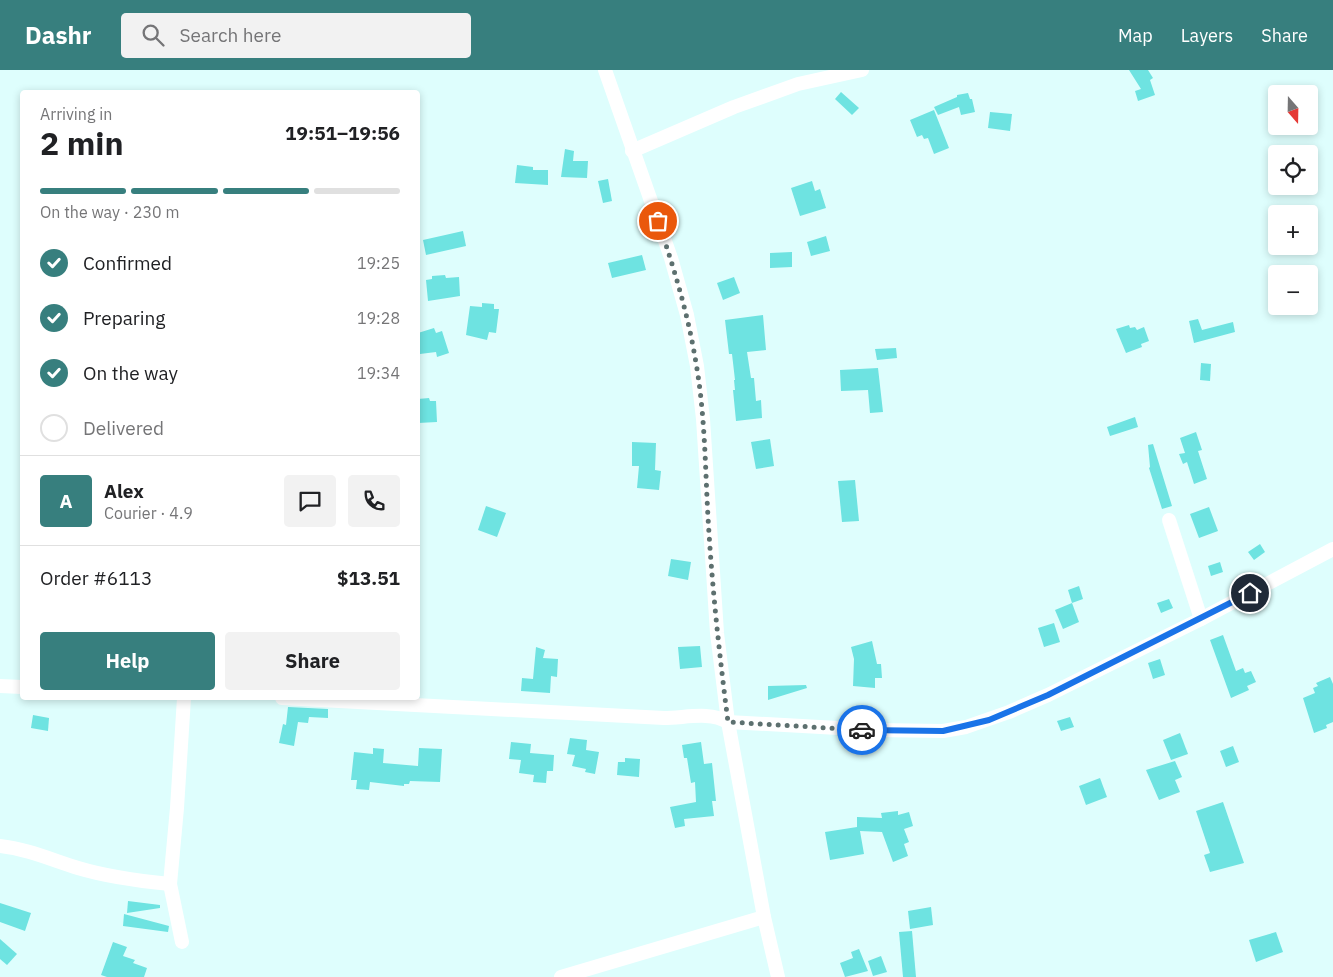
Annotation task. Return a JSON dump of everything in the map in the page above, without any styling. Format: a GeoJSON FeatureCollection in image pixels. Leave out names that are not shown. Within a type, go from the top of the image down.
{"type":"FeatureCollection","features":[{"type":"Feature","properties":{"kind":"street"},"geometry":{"type":"LineString","coordinates":[[605,70],[671,258],[687,315],[697,366],[706,462],[717,633],[728,722],[764,917],[778,977]]}},
{"type":"Feature","properties":{"kind":"street"},"geometry":{"type":"LineString","coordinates":[[632,150],[734,107],[798,84],[862,70]]}},
{"type":"Feature","properties":{"kind":"street"},"geometry":{"type":"LineString","coordinates":[[1169,520],[1201,619]]}},
{"type":"Feature","properties":{"kind":"street"},"geometry":{"type":"LineString","coordinates":[[320,700],[664,718],[706,716],[720,717],[728,722],[874,730],[943,731],[966,727],[1029,704],[1201,619],[1333,549]]}},
{"type":"Feature","properties":{"kind":"street"},"geometry":{"type":"LineString","coordinates":[[0,686],[20,687]]}},
{"type":"Feature","properties":{"kind":"street"},"geometry":{"type":"LineString","coordinates":[[182,942],[170,884],[184,700]]}},
{"type":"Feature","properties":{"kind":"street"},"geometry":{"type":"LineString","coordinates":[[0,846],[36,853],[80,868],[134,880],[170,884]]}},
{"type":"Feature","properties":{"kind":"street"},"geometry":{"type":"LineString","coordinates":[[561,977],[764,917]]}},
{"type":"Feature","properties":{"kind":"building"},"geometry":{"type":"Polygon","coordinates":[[[1129,70],[1148,70],[1153,78],[1150,80],[1155,95],[1138,101],[1135,91],[1141,89],[1129,70]]]}},
{"type":"Feature","properties":{"kind":"building"},"geometry":{"type":"Polygon","coordinates":[[[841,92],[859,108],[852,115],[835,99],[841,92]]]}},
{"type":"Feature","properties":{"kind":"building"},"geometry":{"type":"Polygon","coordinates":[[[968,93],[970,99],[972,99],[975,112],[961,115],[959,107],[938,115],[934,107],[957,97],[957,95],[968,93]]]}},
{"type":"Feature","properties":{"kind":"building"},"geometry":{"type":"Polygon","coordinates":[[[934,110],[949,148],[934,154],[928,138],[924,139],[922,135],[917,137],[910,120],[934,110]]]}},
{"type":"Feature","properties":{"kind":"building"},"geometry":{"type":"Polygon","coordinates":[[[990,112],[1012,114],[1010,131],[988,128],[990,112]]]}},
{"type":"Feature","properties":{"kind":"building"},"geometry":{"type":"Polygon","coordinates":[[[565,149],[574,151],[573,161],[588,161],[587,178],[561,177],[565,149]]]}},
{"type":"Feature","properties":{"kind":"building"},"geometry":{"type":"Polygon","coordinates":[[[517,165],[533,167],[533,170],[548,170],[548,185],[515,183],[517,165]]]}},
{"type":"Feature","properties":{"kind":"building"},"geometry":{"type":"Polygon","coordinates":[[[608,179],[612,201],[603,203],[598,181],[608,179]]]}},
{"type":"Feature","properties":{"kind":"building"},"geometry":{"type":"Polygon","coordinates":[[[812,181],[815,191],[820,189],[826,208],[800,216],[791,188],[812,181]]]}},
{"type":"Feature","properties":{"kind":"building"},"geometry":{"type":"Polygon","coordinates":[[[463,231],[466,246],[426,255],[423,240],[463,231]]]}},
{"type":"Feature","properties":{"kind":"building"},"geometry":{"type":"Polygon","coordinates":[[[826,236],[830,251],[811,256],[807,242],[826,236]]]}},
{"type":"Feature","properties":{"kind":"building"},"geometry":{"type":"Polygon","coordinates":[[[792,252],[792,267],[770,268],[770,253],[792,252]]]}},
{"type":"Feature","properties":{"kind":"building"},"geometry":{"type":"Polygon","coordinates":[[[642,255],[646,270],[612,278],[608,263],[642,255]]]}},
{"type":"Feature","properties":{"kind":"building"},"geometry":{"type":"Polygon","coordinates":[[[445,275],[446,278],[459,277],[460,296],[428,301],[426,280],[432,279],[432,276],[445,275]]]}},
{"type":"Feature","properties":{"kind":"building"},"geometry":{"type":"Polygon","coordinates":[[[734,277],[740,293],[723,300],[717,283],[734,277]]]}},
{"type":"Feature","properties":{"kind":"building"},"geometry":{"type":"Polygon","coordinates":[[[482,303],[494,304],[494,309],[499,309],[496,333],[489,332],[487,340],[466,335],[470,306],[482,307],[482,303]]]}},
{"type":"Feature","properties":{"kind":"building"},"geometry":{"type":"Polygon","coordinates":[[[763,315],[766,350],[747,352],[751,378],[754,378],[756,401],[761,400],[762,418],[736,421],[733,390],[735,390],[735,380],[732,354],[729,354],[725,320],[763,315]]]}},
{"type":"Feature","properties":{"kind":"building"},"geometry":{"type":"Polygon","coordinates":[[[1198,319],[1202,330],[1233,322],[1235,332],[1194,343],[1189,321],[1198,319]]]}},
{"type":"Feature","properties":{"kind":"building"},"geometry":{"type":"Polygon","coordinates":[[[1129,325],[1130,328],[1135,327],[1137,330],[1144,327],[1149,341],[1141,344],[1142,347],[1126,353],[1116,329],[1129,325]]]}},
{"type":"Feature","properties":{"kind":"building"},"geometry":{"type":"Polygon","coordinates":[[[434,328],[436,333],[442,331],[449,353],[437,357],[436,352],[420,354],[420,332],[434,328]]]}},
{"type":"Feature","properties":{"kind":"building"},"geometry":{"type":"Polygon","coordinates":[[[896,348],[897,358],[877,360],[875,349],[896,348]]]}},
{"type":"Feature","properties":{"kind":"building"},"geometry":{"type":"Polygon","coordinates":[[[1201,363],[1211,364],[1210,381],[1200,380],[1201,363]]]}},
{"type":"Feature","properties":{"kind":"building"},"geometry":{"type":"Polygon","coordinates":[[[878,368],[883,412],[870,413],[868,390],[841,391],[840,370],[878,368]]]}},
{"type":"Feature","properties":{"kind":"building"},"geometry":{"type":"Polygon","coordinates":[[[429,398],[430,401],[436,401],[437,422],[420,423],[420,399],[429,398]]]}},
{"type":"Feature","properties":{"kind":"building"},"geometry":{"type":"Polygon","coordinates":[[[1135,417],[1138,427],[1110,436],[1107,427],[1135,417]]]}},
{"type":"Feature","properties":{"kind":"building"},"geometry":{"type":"Polygon","coordinates":[[[1196,432],[1202,450],[1198,451],[1207,479],[1194,484],[1187,462],[1183,464],[1179,454],[1185,453],[1180,438],[1196,432]]]}},
{"type":"Feature","properties":{"kind":"building"},"geometry":{"type":"Polygon","coordinates":[[[770,439],[774,466],[756,469],[751,442],[770,439]]]}},
{"type":"Feature","properties":{"kind":"building"},"geometry":{"type":"Polygon","coordinates":[[[632,442],[656,443],[655,470],[661,471],[659,490],[637,488],[639,466],[632,466],[632,442]]]}},
{"type":"Feature","properties":{"kind":"building"},"geometry":{"type":"Polygon","coordinates":[[[1153,444],[1172,506],[1162,509],[1149,468],[1148,445],[1153,444]]]}},
{"type":"Feature","properties":{"kind":"building"},"geometry":{"type":"Polygon","coordinates":[[[855,480],[859,521],[842,522],[838,481],[855,480]]]}},
{"type":"Feature","properties":{"kind":"building"},"geometry":{"type":"Polygon","coordinates":[[[486,506],[506,513],[497,537],[478,530],[486,506]]]}},
{"type":"Feature","properties":{"kind":"building"},"geometry":{"type":"Polygon","coordinates":[[[1209,507],[1218,531],[1199,538],[1190,514],[1209,507]]]}},
{"type":"Feature","properties":{"kind":"building"},"geometry":{"type":"Polygon","coordinates":[[[1260,544],[1265,552],[1254,560],[1248,552],[1260,544]]]}},
{"type":"Feature","properties":{"kind":"building"},"geometry":{"type":"Polygon","coordinates":[[[671,559],[691,562],[688,580],[668,576],[671,559]]]}},
{"type":"Feature","properties":{"kind":"building"},"geometry":{"type":"Polygon","coordinates":[[[1220,562],[1223,572],[1211,576],[1208,566],[1220,562]]]}},
{"type":"Feature","properties":{"kind":"building"},"geometry":{"type":"Polygon","coordinates":[[[1079,586],[1083,599],[1072,603],[1068,590],[1079,586]]]}},
{"type":"Feature","properties":{"kind":"building"},"geometry":{"type":"Polygon","coordinates":[[[1169,599],[1173,608],[1161,613],[1157,603],[1169,599]]]}},
{"type":"Feature","properties":{"kind":"building"},"geometry":{"type":"Polygon","coordinates":[[[1072,603],[1079,622],[1063,629],[1055,610],[1072,603]]]}},
{"type":"Feature","properties":{"kind":"building"},"geometry":{"type":"Polygon","coordinates":[[[1054,623],[1060,642],[1044,647],[1038,628],[1054,623]]]}},
{"type":"Feature","properties":{"kind":"building"},"geometry":{"type":"Polygon","coordinates":[[[1223,635],[1236,671],[1243,668],[1245,673],[1251,671],[1256,682],[1247,686],[1249,690],[1231,698],[1210,640],[1223,635]]]}},
{"type":"Feature","properties":{"kind":"building"},"geometry":{"type":"Polygon","coordinates":[[[872,641],[877,664],[881,664],[882,678],[875,678],[875,688],[853,686],[854,659],[851,647],[872,641]]]}},
{"type":"Feature","properties":{"kind":"building"},"geometry":{"type":"Polygon","coordinates":[[[700,646],[702,667],[680,669],[678,647],[700,646]]]}},
{"type":"Feature","properties":{"kind":"building"},"geometry":{"type":"Polygon","coordinates":[[[536,647],[545,650],[543,658],[558,659],[557,677],[551,676],[550,693],[521,691],[522,678],[533,679],[536,647]]]}},
{"type":"Feature","properties":{"kind":"building"},"geometry":{"type":"Polygon","coordinates":[[[1160,659],[1165,675],[1153,679],[1148,663],[1160,659]]]}},
{"type":"Feature","properties":{"kind":"building"},"geometry":{"type":"Polygon","coordinates":[[[1330,677],[1333,684],[1333,722],[1326,725],[1327,728],[1314,733],[1303,698],[1315,693],[1313,688],[1318,686],[1316,683],[1330,677]]]}},
{"type":"Feature","properties":{"kind":"building"},"geometry":{"type":"Polygon","coordinates":[[[806,685],[807,688],[768,700],[768,686],[806,685]]]}},
{"type":"Feature","properties":{"kind":"building"},"geometry":{"type":"Polygon","coordinates":[[[288,707],[328,709],[328,718],[309,717],[308,723],[298,722],[294,746],[279,743],[283,724],[286,725],[288,707]]]}},
{"type":"Feature","properties":{"kind":"building"},"geometry":{"type":"Polygon","coordinates":[[[33,715],[49,718],[48,731],[31,728],[33,715]]]}},
{"type":"Feature","properties":{"kind":"building"},"geometry":{"type":"Polygon","coordinates":[[[1070,717],[1074,727],[1061,731],[1057,721],[1070,717]]]}},
{"type":"Feature","properties":{"kind":"building"},"geometry":{"type":"Polygon","coordinates":[[[1180,733],[1188,754],[1171,760],[1163,740],[1180,733]]]}},
{"type":"Feature","properties":{"kind":"building"},"geometry":{"type":"Polygon","coordinates":[[[570,738],[587,740],[586,750],[599,752],[595,774],[585,772],[586,769],[572,766],[575,755],[567,754],[570,738]]]}},
{"type":"Feature","properties":{"kind":"building"},"geometry":{"type":"Polygon","coordinates":[[[511,742],[531,744],[530,753],[554,755],[553,771],[547,771],[546,783],[533,782],[534,775],[519,773],[521,760],[509,759],[511,742]]]}},
{"type":"Feature","properties":{"kind":"building"},"geometry":{"type":"Polygon","coordinates":[[[701,742],[704,764],[712,763],[716,801],[712,801],[714,816],[684,819],[685,826],[675,828],[670,807],[696,802],[695,782],[691,783],[687,758],[684,758],[682,745],[701,742]]]}},
{"type":"Feature","properties":{"kind":"building"},"geometry":{"type":"Polygon","coordinates":[[[1233,746],[1239,762],[1226,767],[1220,751],[1233,746]]]}},
{"type":"Feature","properties":{"kind":"building"},"geometry":{"type":"Polygon","coordinates":[[[373,748],[384,749],[383,763],[418,766],[419,748],[442,749],[440,782],[410,781],[409,784],[404,784],[404,786],[370,782],[369,790],[356,789],[357,780],[351,780],[354,752],[373,754],[373,748]]]}},
{"type":"Feature","properties":{"kind":"building"},"geometry":{"type":"Polygon","coordinates":[[[625,758],[640,759],[639,777],[617,775],[618,762],[625,762],[625,758]]]}},
{"type":"Feature","properties":{"kind":"building"},"geometry":{"type":"Polygon","coordinates":[[[1175,761],[1182,777],[1175,780],[1180,792],[1159,800],[1146,770],[1175,761]]]}},
{"type":"Feature","properties":{"kind":"building"},"geometry":{"type":"Polygon","coordinates":[[[1100,778],[1107,797],[1086,805],[1079,786],[1100,778]]]}},
{"type":"Feature","properties":{"kind":"building"},"geometry":{"type":"Polygon","coordinates":[[[1223,802],[1244,863],[1210,872],[1204,855],[1210,853],[1196,811],[1223,802]]]}},
{"type":"Feature","properties":{"kind":"building"},"geometry":{"type":"Polygon","coordinates":[[[898,811],[898,815],[909,812],[913,826],[904,829],[909,842],[904,844],[908,856],[893,862],[882,832],[860,831],[864,854],[830,860],[825,832],[857,827],[857,817],[882,818],[881,813],[898,811]]]}},
{"type":"Feature","properties":{"kind":"building"},"geometry":{"type":"Polygon","coordinates":[[[128,901],[160,905],[160,908],[127,913],[128,901]]]}},
{"type":"Feature","properties":{"kind":"building"},"geometry":{"type":"Polygon","coordinates":[[[0,903],[31,913],[25,931],[0,922],[0,903]]]}},
{"type":"Feature","properties":{"kind":"building"},"geometry":{"type":"Polygon","coordinates":[[[931,907],[933,925],[910,929],[908,911],[931,907]]]}},
{"type":"Feature","properties":{"kind":"building"},"geometry":{"type":"Polygon","coordinates":[[[124,914],[169,926],[168,932],[123,926],[124,914]]]}},
{"type":"Feature","properties":{"kind":"building"},"geometry":{"type":"Polygon","coordinates":[[[912,931],[916,977],[903,977],[899,932],[912,931]]]}},
{"type":"Feature","properties":{"kind":"building"},"geometry":{"type":"Polygon","coordinates":[[[1276,932],[1283,952],[1256,962],[1249,940],[1276,932]]]}},
{"type":"Feature","properties":{"kind":"building"},"geometry":{"type":"Polygon","coordinates":[[[0,939],[17,954],[7,965],[0,959],[0,939]]]}},
{"type":"Feature","properties":{"kind":"building"},"geometry":{"type":"Polygon","coordinates":[[[113,942],[127,947],[123,956],[135,960],[133,963],[147,968],[144,977],[107,977],[101,975],[113,942]]]}},
{"type":"Feature","properties":{"kind":"building"},"geometry":{"type":"Polygon","coordinates":[[[859,949],[868,971],[845,977],[840,963],[853,958],[851,952],[859,949]]]}},
{"type":"Feature","properties":{"kind":"building"},"geometry":{"type":"Polygon","coordinates":[[[881,956],[887,972],[873,976],[868,961],[881,956]]]}},
{"type":"Feature","properties":{"kind":"way so far"},"geometry":{"type":"LineString","coordinates":[[658,221],[671,258],[687,315],[697,366],[703,419],[717,633],[728,722],[862,730]]}},
{"type":"Feature","properties":{"kind":"route"},"geometry":{"type":"LineString","coordinates":[[862,730],[943,731],[989,720],[1048,695],[1250,593]]}}]}
